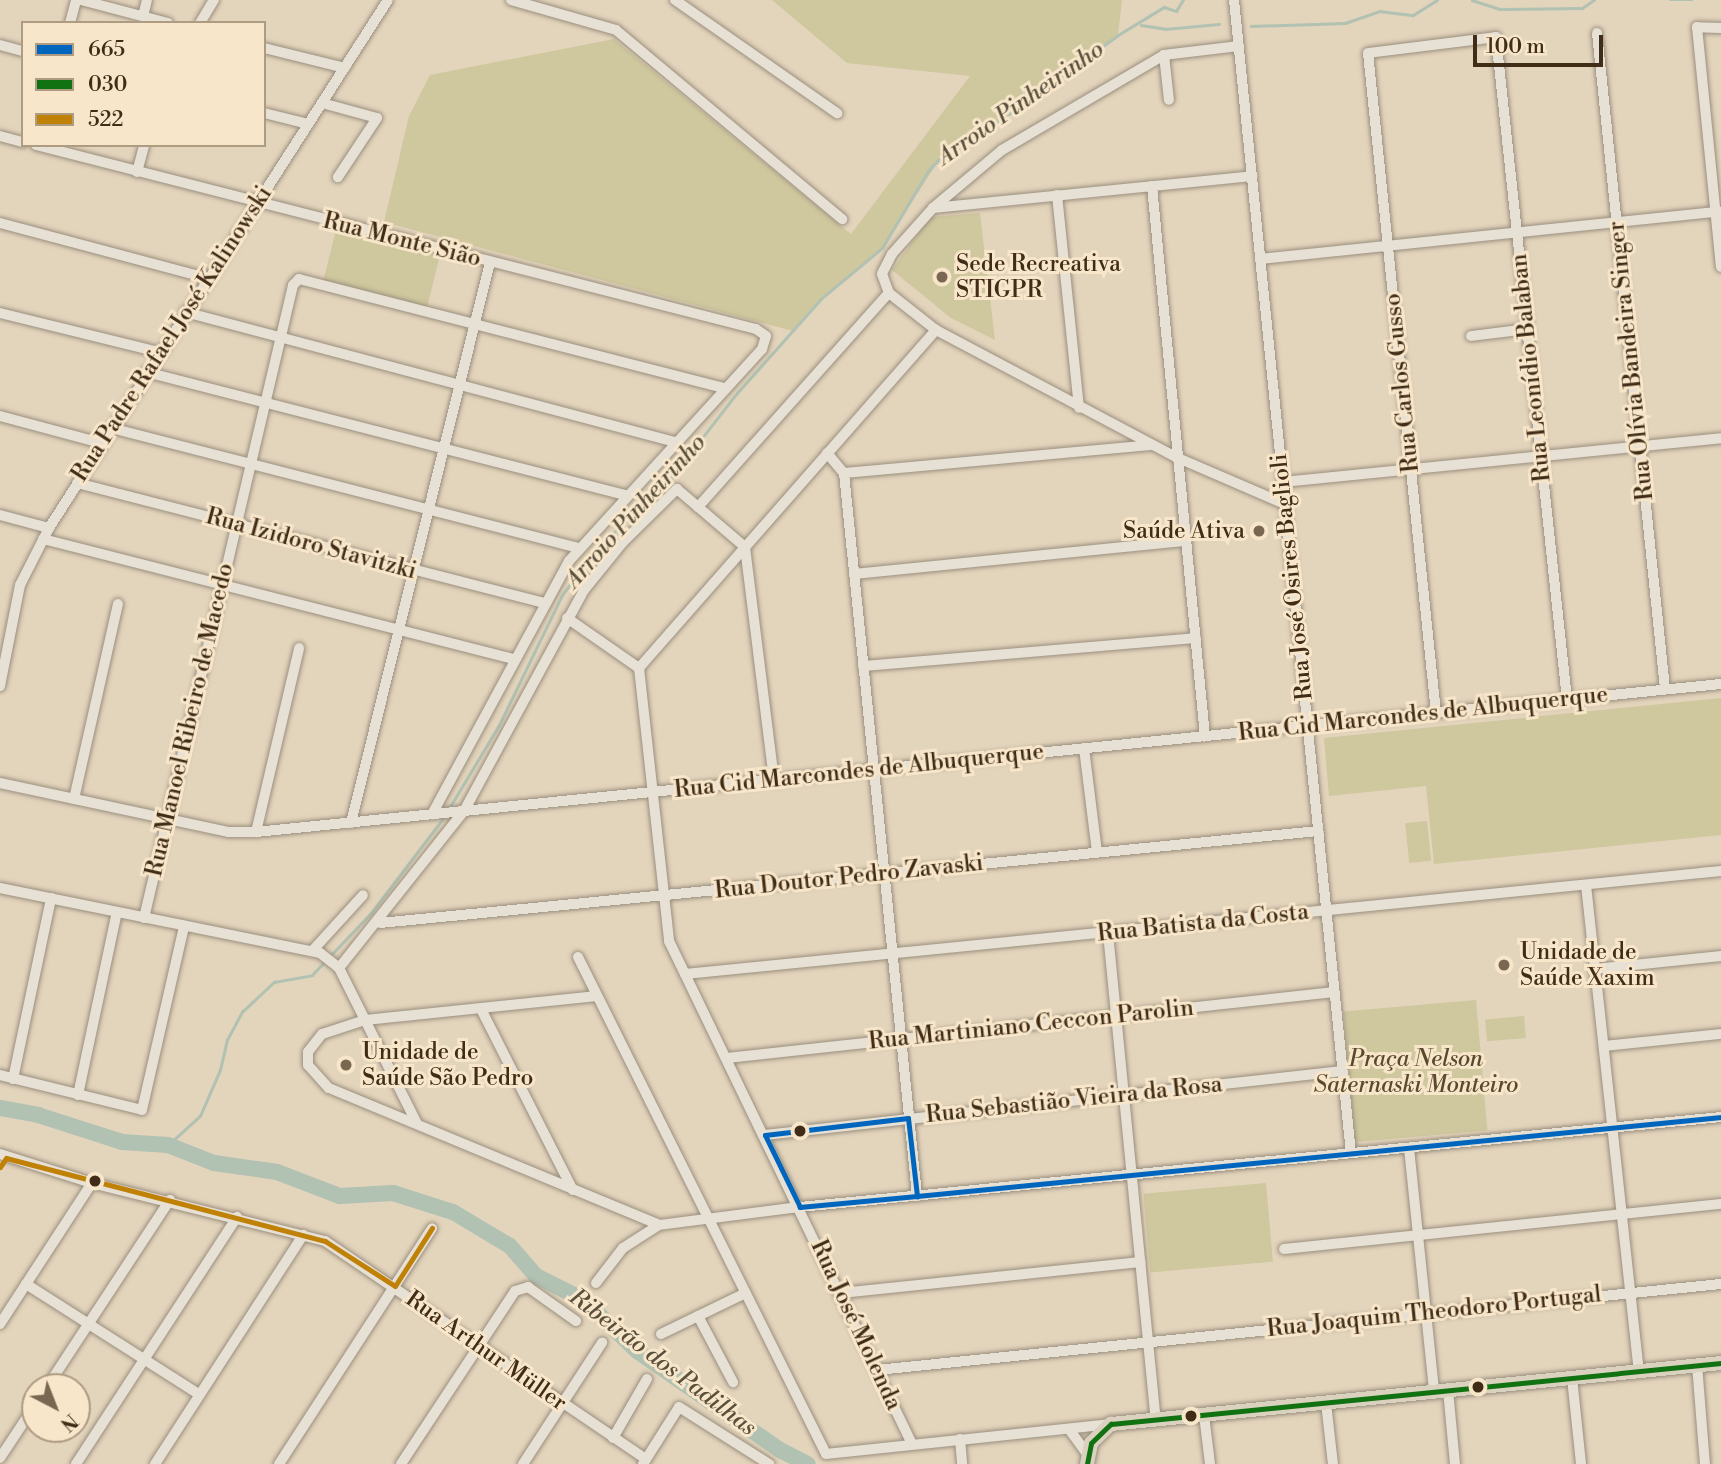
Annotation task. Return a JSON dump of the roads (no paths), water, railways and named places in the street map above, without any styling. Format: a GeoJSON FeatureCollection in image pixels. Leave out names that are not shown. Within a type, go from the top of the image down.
{"type":"FeatureCollection","features":[{"type":"Feature","properties":{"kind":"main road"},"geometry":{"type":"LineString","coordinates":[[1087,1459],[1091,1443],[1111,1424],[1721,1363]]}},
{"type":"Feature","properties":{"kind":"street"},"geometry":{"type":"LineString","coordinates":[[71,21],[78,0],[162,21]]}},
{"type":"Feature","properties":{"kind":"street"},"geometry":{"type":"LineString","coordinates":[[143,16],[147,0]]}},
{"type":"Feature","properties":{"kind":"street"},"geometry":{"type":"LineString","coordinates":[[201,21],[214,0]]}},
{"type":"Feature","properties":{"kind":"street","name":"Rua Padre Rafael José Kalinowski"},"geometry":{"type":"LineString","coordinates":[[0,687],[20,585],[49,528],[146,372],[388,0]]}},
{"type":"Feature","properties":{"kind":"street"},"geometry":{"type":"LineString","coordinates":[[511,0],[548,4],[616,30],[842,219]]}},
{"type":"Feature","properties":{"kind":"street"},"geometry":{"type":"LineString","coordinates":[[675,0],[838,113]]}},
{"type":"Feature","properties":{"kind":"street","name":"Rua José Osires Baglioli"},"geometry":{"type":"LineString","coordinates":[[1234,0],[1350,1153]]}},
{"type":"Feature","properties":{"kind":"street"},"geometry":{"type":"LineString","coordinates":[[1721,28],[1697,27],[1718,211],[1721,267]]}},
{"type":"Feature","properties":{"kind":"street","name":"Rua Olívia Bandeira Singer"},"geometry":{"type":"LineString","coordinates":[[1597,33],[1665,689]]}},
{"type":"Feature","properties":{"kind":"street","name":"Rua Carlos Gusso"},"geometry":{"type":"LineString","coordinates":[[1436,713],[1368,53],[1496,37]]}},
{"type":"Feature","properties":{"kind":"street","name":"Rua Leonídio Balaban"},"geometry":{"type":"LineString","coordinates":[[1496,37],[1567,699]]}},
{"type":"Feature","properties":{"kind":"street"},"geometry":{"type":"LineString","coordinates":[[0,45],[21,50]]}},
{"type":"Feature","properties":{"kind":"street"},"geometry":{"type":"LineString","coordinates":[[1239,46],[1164,55],[1002,150],[933,208],[891,254],[882,274],[889,293],[936,330],[1151,445],[1285,504]]}},
{"type":"Feature","properties":{"kind":"street"},"geometry":{"type":"LineString","coordinates":[[266,48],[345,68]]}},
{"type":"Feature","properties":{"kind":"street"},"geometry":{"type":"LineString","coordinates":[[1164,55],[1169,100]]}},
{"type":"Feature","properties":{"kind":"street"},"geometry":{"type":"LineString","coordinates":[[322,103],[377,118],[338,177]]}},
{"type":"Feature","properties":{"kind":"street"},"geometry":{"type":"LineString","coordinates":[[266,114],[308,124]]}},
{"type":"Feature","properties":{"kind":"street"},"geometry":{"type":"LineString","coordinates":[[0,136],[21,141]]}},
{"type":"Feature","properties":{"kind":"street","name":"Rua Monte Sião"},"geometry":{"type":"LineString","coordinates":[[43,147],[255,204],[756,329],[766,336],[762,349],[725,388]]}},
{"type":"Feature","properties":{"kind":"street"},"geometry":{"type":"LineString","coordinates":[[137,172],[143,147]]}},
{"type":"Feature","properties":{"kind":"street"},"geometry":{"type":"LineString","coordinates":[[933,208],[1252,176]]}},
{"type":"Feature","properties":{"kind":"street"},"geometry":{"type":"LineString","coordinates":[[1152,186],[1205,736]]}},
{"type":"Feature","properties":{"kind":"street"},"geometry":{"type":"LineString","coordinates":[[1057,195],[1079,408]]}},
{"type":"Feature","properties":{"kind":"street"},"geometry":{"type":"LineString","coordinates":[[1260,259],[1718,211]]}},
{"type":"Feature","properties":{"kind":"street"},"geometry":{"type":"LineString","coordinates":[[0,223],[207,278]]}},
{"type":"Feature","properties":{"kind":"street"},"geometry":{"type":"LineString","coordinates":[[351,823],[395,629],[490,262]]}},
{"type":"Feature","properties":{"kind":"street","name":"Rua Manoel Ribeiro de Macedo"},"geometry":{"type":"LineString","coordinates":[[144,918],[165,818],[293,285],[299,279],[473,326]]}},
{"type":"Feature","properties":{"kind":"street"},"geometry":{"type":"LineString","coordinates":[[698,507],[889,293]]}},
{"type":"Feature","properties":{"kind":"street"},"geometry":{"type":"LineString","coordinates":[[185,312],[676,442]]}},
{"type":"Feature","properties":{"kind":"street"},"geometry":{"type":"LineString","coordinates":[[0,313],[159,352]]}},
{"type":"Feature","properties":{"kind":"street"},"geometry":{"type":"LineString","coordinates":[[434,813],[545,603],[580,548],[625,495],[725,388],[473,326]]}},
{"type":"Feature","properties":{"kind":"street"},"geometry":{"type":"LineString","coordinates":[[1471,336],[1527,329]]}},
{"type":"Feature","properties":{"kind":"street"},"geometry":{"type":"LineString","coordinates":[[663,895],[650,793],[639,668],[936,330]]}},
{"type":"Feature","properties":{"kind":"street"},"geometry":{"type":"LineString","coordinates":[[146,372],[625,495]]}},
{"type":"Feature","properties":{"kind":"street"},"geometry":{"type":"LineString","coordinates":[[0,416],[101,443]]}},
{"type":"Feature","properties":{"kind":"street"},"geometry":{"type":"LineString","coordinates":[[111,428],[580,548]]}},
{"type":"Feature","properties":{"kind":"street"},"geometry":{"type":"LineString","coordinates":[[1283,482],[1721,438]]}},
{"type":"Feature","properties":{"kind":"street"},"geometry":{"type":"LineString","coordinates":[[844,473],[1151,445]]}},
{"type":"Feature","properties":{"kind":"street"},"geometry":{"type":"LineString","coordinates":[[827,453],[844,473],[917,1196]]}},
{"type":"Feature","properties":{"kind":"street","name":"Rua Izidoro Stavitzki"},"geometry":{"type":"LineString","coordinates":[[76,483],[545,603]]}},
{"type":"Feature","properties":{"kind":"street"},"geometry":{"type":"LineString","coordinates":[[336,966],[380,923],[461,812],[567,618],[623,542],[677,489],[745,547],[774,780]]}},
{"type":"Feature","properties":{"kind":"street"},"geometry":{"type":"LineString","coordinates":[[0,515],[49,528]]}},
{"type":"Feature","properties":{"kind":"street"},"geometry":{"type":"LineString","coordinates":[[43,539],[515,659]]}},
{"type":"Feature","properties":{"kind":"street"},"geometry":{"type":"LineString","coordinates":[[854,574],[1186,541]]}},
{"type":"Feature","properties":{"kind":"street"},"geometry":{"type":"LineString","coordinates":[[74,799],[118,604]]}},
{"type":"Feature","properties":{"kind":"street"},"geometry":{"type":"LineString","coordinates":[[567,618],[639,668]]}},
{"type":"Feature","properties":{"kind":"street"},"geometry":{"type":"LineString","coordinates":[[863,666],[1196,638]]}},
{"type":"Feature","properties":{"kind":"street"},"geometry":{"type":"LineString","coordinates":[[256,832],[299,648]]}},
{"type":"Feature","properties":{"kind":"street","name":"Rua Cid Marcondes de Albuquerque"},"geometry":{"type":"LineString","coordinates":[[0,783],[228,832],[256,832],[1721,684]]}},
{"type":"Feature","properties":{"kind":"street"},"geometry":{"type":"LineString","coordinates":[[1084,748],[1097,852]]}},
{"type":"Feature","properties":{"kind":"street","name":"Rua Doutor Pedro Zavaski"},"geometry":{"type":"LineString","coordinates":[[380,923],[1318,831]]}},
{"type":"Feature","properties":{"kind":"street","name":"Rua Batista da Costa"},"geometry":{"type":"LineString","coordinates":[[685,974],[1721,871]]}},
{"type":"Feature","properties":{"kind":"street"},"geometry":{"type":"LineString","coordinates":[[1586,885],[1639,1371]]}},
{"type":"Feature","properties":{"kind":"street"},"geometry":{"type":"LineString","coordinates":[[0,888],[317,952],[336,966],[416,1124]]}},
{"type":"Feature","properties":{"kind":"street"},"geometry":{"type":"LineString","coordinates":[[317,952],[363,895]]}},
{"type":"Feature","properties":{"kind":"street","name":"Rua José Molenda"},"geometry":{"type":"LineString","coordinates":[[663,895],[669,941],[800,1207],[912,1444]]}},
{"type":"Feature","properties":{"kind":"street"},"geometry":{"type":"LineString","coordinates":[[13,1079],[51,898]]}},
{"type":"Feature","properties":{"kind":"street"},"geometry":{"type":"LineString","coordinates":[[78,1095],[117,912]]}},
{"type":"Feature","properties":{"kind":"street"},"geometry":{"type":"LineString","coordinates":[[0,1075],[142,1111],[184,926]]}},
{"type":"Feature","properties":{"kind":"street"},"geometry":{"type":"LineString","coordinates":[[1108,933],[1156,1420]]}},
{"type":"Feature","properties":{"kind":"street"},"geometry":{"type":"LineString","coordinates":[[1595,969],[1721,956]]}},
{"type":"Feature","properties":{"kind":"street"},"geometry":{"type":"LineString","coordinates":[[578,957],[826,1454],[1111,1424]]}},
{"type":"Feature","properties":{"kind":"street","name":"Rua Martiniano Ceccon Parolin"},"geometry":{"type":"LineString","coordinates":[[727,1058],[1334,992]]}},
{"type":"Feature","properties":{"kind":"street"},"geometry":{"type":"LineString","coordinates":[[597,996],[365,1020],[315,1039],[308,1052],[310,1070],[329,1087],[659,1225]]}},
{"type":"Feature","properties":{"kind":"street"},"geometry":{"type":"LineString","coordinates":[[481,1009],[573,1190]]}},
{"type":"Feature","properties":{"kind":"street"},"geometry":{"type":"LineString","coordinates":[[1604,1046],[1721,1034]]}},
{"type":"Feature","properties":{"kind":"street","name":"Rua Sebastião Vieira da Rosa"},"geometry":{"type":"LineString","coordinates":[[765,1135],[1342,1071]]}},
{"type":"Feature","properties":{"kind":"street"},"geometry":{"type":"LineString","coordinates":[[596,1283],[623,1248],[659,1225],[800,1207],[1721,1117]]}},
{"type":"Feature","properties":{"kind":"street"},"geometry":{"type":"LineString","coordinates":[[1409,1148],[1426,1313],[1455,1464]]}},
{"type":"Feature","properties":{"kind":"street","name":"Rua Arthur Müller"},"geometry":{"type":"LineString","coordinates":[[2,1160],[326,1241],[395,1286],[644,1462]]}},
{"type":"Feature","properties":{"kind":"street"},"geometry":{"type":"LineString","coordinates":[[0,1324],[92,1183]]}},
{"type":"Feature","properties":{"kind":"street"},"geometry":{"type":"LineString","coordinates":[[56,1373],[170,1200]]}},
{"type":"Feature","properties":{"kind":"street"},"geometry":{"type":"LineString","coordinates":[[1284,1249],[1721,1203]]}},
{"type":"Feature","properties":{"kind":"street"},"geometry":{"type":"LineString","coordinates":[[76,1464],[237,1217]]}},
{"type":"Feature","properties":{"kind":"street"},"geometry":{"type":"LineString","coordinates":[[279,1464],[432,1228]]}},
{"type":"Feature","properties":{"kind":"street"},"geometry":{"type":"LineString","coordinates":[[155,1464],[303,1235]]}},
{"type":"Feature","properties":{"kind":"street"},"geometry":{"type":"LineString","coordinates":[[841,1293],[1140,1262]]}},
{"type":"Feature","properties":{"kind":"street"},"geometry":{"type":"LineString","coordinates":[[26,1284],[200,1395]]}},
{"type":"Feature","properties":{"kind":"street","name":"Rua Joaquim Theodoro Portugal"},"geometry":{"type":"LineString","coordinates":[[877,1370],[1721,1284]]}},
{"type":"Feature","properties":{"kind":"street"},"geometry":{"type":"LineString","coordinates":[[401,1464],[520,1288],[528,1287],[576,1321]]}},
{"type":"Feature","properties":{"kind":"street"},"geometry":{"type":"LineString","coordinates":[[661,1334],[746,1293]]}},
{"type":"Feature","properties":{"kind":"street"},"geometry":{"type":"LineString","coordinates":[[698,1316],[733,1382]]}},
{"type":"Feature","properties":{"kind":"street"},"geometry":{"type":"LineString","coordinates":[[523,1464],[601,1343]]}},
{"type":"Feature","properties":{"kind":"street"},"geometry":{"type":"LineString","coordinates":[[1697,1365],[1705,1464]]}},
{"type":"Feature","properties":{"kind":"street"},"geometry":{"type":"LineString","coordinates":[[1572,1378],[1581,1464]]}},
{"type":"Feature","properties":{"kind":"street"},"geometry":{"type":"LineString","coordinates":[[613,1438],[647,1379]]}},
{"type":"Feature","properties":{"kind":"street"},"geometry":{"type":"LineString","coordinates":[[1326,1403],[1333,1464]]}},
{"type":"Feature","properties":{"kind":"street"},"geometry":{"type":"LineString","coordinates":[[644,1462],[679,1407],[769,1464]]}},
{"type":"Feature","properties":{"kind":"street"},"geometry":{"type":"LineString","coordinates":[[1204,1415],[1210,1464]]}},
{"type":"Feature","properties":{"kind":"street"},"geometry":{"type":"LineString","coordinates":[[0,1458],[21,1426]]}},
{"type":"Feature","properties":{"kind":"street"},"geometry":{"type":"LineString","coordinates":[[1069,1429],[1087,1459]]}},
{"type":"Feature","properties":{"kind":"street"},"geometry":{"type":"LineString","coordinates":[[960,1439],[962,1464]]}},
{"type":"Feature","properties":{"kind":"waterway","name":"Arroio Pinheirinho"},"geometry":{"type":"LineString","coordinates":[[448,810],[499,725],[562,595],[601,545],[671,478],[737,393],[822,298],[882,248],[928,171],[941,157],[969,143],[1118,35],[1164,7],[1176,11],[1183,0]]}},
{"type":"Feature","properties":{"kind":"waterway"},"geometry":{"type":"LineString","coordinates":[[1251,26],[1345,23],[1379,11],[1413,15],[1437,0]]}},
{"type":"Feature","properties":{"kind":"waterway"},"geometry":{"type":"LineString","coordinates":[[1472,0],[1499,9],[1582,8],[1594,0]]}},
{"type":"Feature","properties":{"kind":"waterway"},"geometry":{"type":"LineString","coordinates":[[1670,0],[1692,0]]}},
{"type":"Feature","properties":{"kind":"waterway"},"geometry":{"type":"LineString","coordinates":[[1141,25],[1165,29],[1219,24]]}},
{"type":"Feature","properties":{"kind":"waterway","name":"Arroio Pinheirinho"},"geometry":{"type":"LineString","coordinates":[[329,957],[371,913],[445,816]]}},
{"type":"Feature","properties":{"kind":"waterway","name":"Arroio Pinheirinho"},"geometry":{"type":"LineString","coordinates":[[168,1145],[200,1116],[220,1070],[227,1040],[242,1012],[274,982],[312,975],[325,961]]}},
{"type":"Feature","properties":{"kind":"waterway","name":"Ribeirão dos Padilhas"},"geometry":{"type":"LineString","coordinates":[[0,1108],[38,1115],[122,1142],[168,1145],[214,1163],[277,1172],[340,1196],[393,1193],[453,1212],[510,1246],[536,1276],[584,1300],[637,1351],[780,1450],[808,1464]]}},
{"type":"Feature","properties":{"kind":"place","name":"Sede Recreativa STIGPR"},"geometry":{"type":"Point","coordinates":[942,277]}},
{"type":"Feature","properties":{"kind":"place","name":"Saúde Ativa"},"geometry":{"type":"Point","coordinates":[1259,531]}},
{"type":"Feature","properties":{"kind":"place","name":"Unidade de Saúde Xaxim"},"geometry":{"type":"Point","coordinates":[1504,965]}},
{"type":"Feature","properties":{"kind":"place","name":"Unidade de Saúde São Pedro"},"geometry":{"type":"Point","coordinates":[346,1065]}},
{"type":"Feature","properties":{"kind":"park label","name":"Praça Nelson Saternaski Monteiro"},"geometry":{"type":"Point","coordinates":[1416,1072]}}]}
